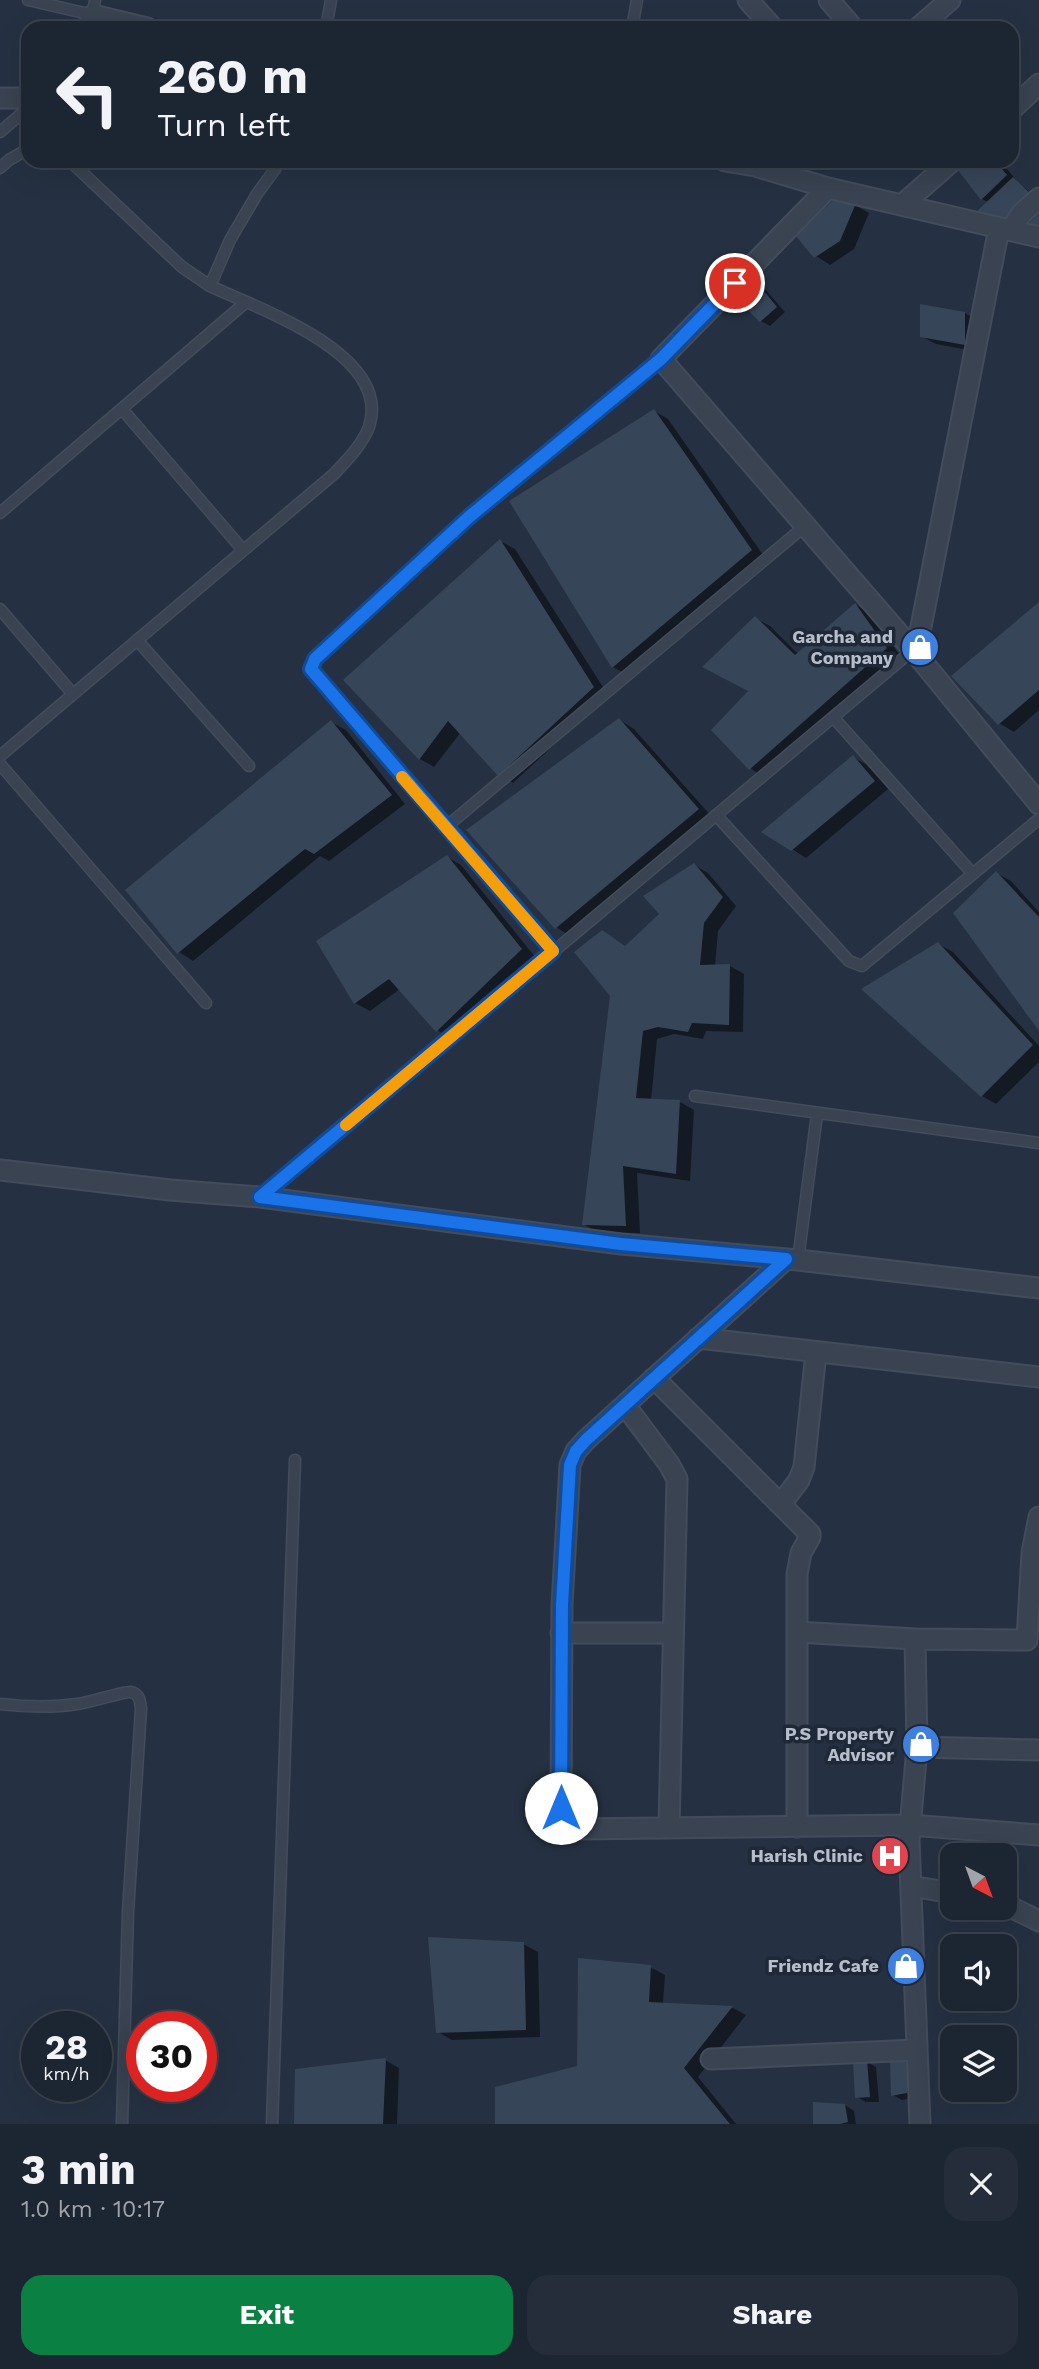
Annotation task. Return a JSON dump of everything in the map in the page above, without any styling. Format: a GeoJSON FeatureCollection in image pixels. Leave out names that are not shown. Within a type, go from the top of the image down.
{"type":"FeatureCollection","features":[{"type":"Feature","properties":{"kind":"street"},"geometry":{"type":"LineString","coordinates":[[748,0],[767,21]]}},
{"type":"Feature","properties":{"kind":"street"},"geometry":{"type":"LineString","coordinates":[[829,0],[847,21]]}},
{"type":"Feature","properties":{"kind":"street"},"geometry":{"type":"LineString","coordinates":[[926,21],[950,0]]}},
{"type":"Feature","properties":{"kind":"street"},"geometry":{"type":"LineString","coordinates":[[91,14],[119,21]]}},
{"type":"Feature","properties":{"kind":"street"},"geometry":{"type":"LineString","coordinates":[[1019,102],[1039,84]]}},
{"type":"Feature","properties":{"kind":"street"},"geometry":{"type":"LineString","coordinates":[[0,97],[21,98]]}},
{"type":"Feature","properties":{"kind":"street"},"geometry":{"type":"LineString","coordinates":[[770,168],[828,188],[1039,237]]}},
{"type":"Feature","properties":{"kind":"street"},"geometry":{"type":"LineString","coordinates":[[902,205],[944,168]]}},
{"type":"Feature","properties":{"kind":"street"},"geometry":{"type":"LineString","coordinates":[[828,188],[661,359],[913,650],[1039,804]]}},
{"type":"Feature","properties":{"kind":"street"},"geometry":{"type":"LineString","coordinates":[[913,650],[919,637],[1005,229],[1039,198]]}},
{"type":"Feature","properties":{"kind":"street"},"geometry":{"type":"LineString","coordinates":[[0,1170],[170,1190],[260,1197],[621,1244],[792,1259],[1039,1288]]}},
{"type":"Feature","properties":{"kind":"street"},"geometry":{"type":"LineString","coordinates":[[792,1259],[654,1378],[576,1451],[570,1465],[561,1633],[561,1808],[565,1823],[576,1829],[910,1825],[1039,1835]]}},
{"type":"Feature","properties":{"kind":"street"},"geometry":{"type":"LineString","coordinates":[[698,1338],[1039,1377]]}},
{"type":"Feature","properties":{"kind":"street"},"geometry":{"type":"LineString","coordinates":[[781,1504],[799,1480],[804,1467],[816,1352]]}},
{"type":"Feature","properties":{"kind":"street"},"geometry":{"type":"LineString","coordinates":[[654,1378],[807,1530],[810,1537],[798,1564],[797,1826]]}},
{"type":"Feature","properties":{"kind":"street"},"geometry":{"type":"LineString","coordinates":[[625,1405],[677,1479],[669,1828]]}},
{"type":"Feature","properties":{"kind":"street"},"geometry":{"type":"LineString","coordinates":[[797,1632],[915,1639],[1033,1640],[1032,1553],[1039,1517]]}},
{"type":"Feature","properties":{"kind":"street"},"geometry":{"type":"LineString","coordinates":[[561,1633],[673,1633]]}},
{"type":"Feature","properties":{"kind":"street"},"geometry":{"type":"LineString","coordinates":[[915,1639],[917,1747],[910,1825],[920,2124]]}},
{"type":"Feature","properties":{"kind":"street"},"geometry":{"type":"LineString","coordinates":[[917,1747],[1039,1750]]}},
{"type":"Feature","properties":{"kind":"street"},"geometry":{"type":"LineString","coordinates":[[911,1886],[940,1891]]}},
{"type":"Feature","properties":{"kind":"street"},"geometry":{"type":"LineString","coordinates":[[1017,1910],[1039,1921]]}},
{"type":"Feature","properties":{"kind":"street"},"geometry":{"type":"LineString","coordinates":[[711,2059],[917,2050]]}},
{"type":"Feature","properties":{"kind":"lane"},"geometry":{"type":"LineString","coordinates":[[28,0],[91,14]]}},
{"type":"Feature","properties":{"kind":"lane"},"geometry":{"type":"LineString","coordinates":[[327,21],[331,0]]}},
{"type":"Feature","properties":{"kind":"lane"},"geometry":{"type":"LineString","coordinates":[[633,21],[637,0]]}},
{"type":"Feature","properties":{"kind":"lane"},"geometry":{"type":"LineString","coordinates":[[0,132],[21,114]]}},
{"type":"Feature","properties":{"kind":"lane"},"geometry":{"type":"LineString","coordinates":[[0,168],[21,153]]}},
{"type":"Feature","properties":{"kind":"lane"},"geometry":{"type":"LineString","coordinates":[[0,756],[334,474],[356,450],[369,427],[372,405],[367,384],[347,359],[314,336],[210,286],[182,267],[77,168]]}},
{"type":"Feature","properties":{"kind":"lane"},"geometry":{"type":"LineString","coordinates":[[210,286],[230,240],[276,168]]}},
{"type":"Feature","properties":{"kind":"lane"},"geometry":{"type":"LineString","coordinates":[[0,513],[246,303]]}},
{"type":"Feature","properties":{"kind":"lane"},"geometry":{"type":"LineString","coordinates":[[553,951],[315,676],[311,669],[312,663],[469,517],[661,359]]}},
{"type":"Feature","properties":{"kind":"lane"},"geometry":{"type":"LineString","coordinates":[[122,409],[243,550]]}},
{"type":"Feature","properties":{"kind":"lane"},"geometry":{"type":"LineString","coordinates":[[446,827],[805,526]]}},
{"type":"Feature","properties":{"kind":"lane"},"geometry":{"type":"LineString","coordinates":[[0,609],[73,694]]}},
{"type":"Feature","properties":{"kind":"lane"},"geometry":{"type":"LineString","coordinates":[[137,640],[249,766]]}},
{"type":"Feature","properties":{"kind":"lane"},"geometry":{"type":"LineString","coordinates":[[260,1197],[913,650]]}},
{"type":"Feature","properties":{"kind":"lane"},"geometry":{"type":"LineString","coordinates":[[833,717],[973,874]]}},
{"type":"Feature","properties":{"kind":"lane"},"geometry":{"type":"LineString","coordinates":[[0,764],[206,1003]]}},
{"type":"Feature","properties":{"kind":"lane"},"geometry":{"type":"LineString","coordinates":[[716,815],[855,965],[867,964],[1039,819]]}},
{"type":"Feature","properties":{"kind":"lane"},"geometry":{"type":"LineString","coordinates":[[695,1096],[1039,1143]]}},
{"type":"Feature","properties":{"kind":"lane"},"geometry":{"type":"LineString","coordinates":[[792,1259],[817,1114]]}},
{"type":"Feature","properties":{"kind":"lane"},"geometry":{"type":"LineString","coordinates":[[272,2124],[295,1460]]}},
{"type":"Feature","properties":{"kind":"lane"},"geometry":{"type":"LineString","coordinates":[[0,1704],[49,1707],[100,1700],[129,1692],[135,1693],[140,1699],[128,1912],[122,2124]]}},
{"type":"Feature","properties":{"kind":"building"},"geometry":{"type":"Polygon","coordinates":[[[1001,168],[1007,175],[981,200],[957,169],[1001,168]]]}},
{"type":"Feature","properties":{"kind":"building"},"geometry":{"type":"Polygon","coordinates":[[[1013,177],[1032,195],[1006,220],[974,214],[1013,177]]]}},
{"type":"Feature","properties":{"kind":"building"},"geometry":{"type":"Polygon","coordinates":[[[833,200],[856,203],[840,241],[814,258],[796,236],[833,200]]]}},
{"type":"Feature","properties":{"kind":"building"},"geometry":{"type":"Polygon","coordinates":[[[1039,214],[1039,226],[1028,223],[1039,214]]]}},
{"type":"Feature","properties":{"kind":"building"},"geometry":{"type":"Polygon","coordinates":[[[755,280],[777,307],[760,322],[734,297],[755,280]]]}},
{"type":"Feature","properties":{"kind":"building"},"geometry":{"type":"Polygon","coordinates":[[[920,304],[965,312],[965,345],[920,337],[920,304]]]}},
{"type":"Feature","properties":{"kind":"building"},"geometry":{"type":"Polygon","coordinates":[[[654,409],[752,550],[612,668],[509,501],[654,409]]]}},
{"type":"Feature","properties":{"kind":"building"},"geometry":{"type":"Polygon","coordinates":[[[500,539],[594,687],[498,776],[448,721],[419,760],[343,680],[500,539]]]}},
{"type":"Feature","properties":{"kind":"building"},"geometry":{"type":"Polygon","coordinates":[[[1039,602],[1039,690],[998,725],[951,676],[1039,602]]]}},
{"type":"Feature","properties":{"kind":"building"},"geometry":{"type":"Polygon","coordinates":[[[855,603],[887,648],[749,770],[711,730],[748,691],[702,667],[755,616],[795,655],[855,603]]]}},
{"type":"Feature","properties":{"kind":"building"},"geometry":{"type":"Polygon","coordinates":[[[619,718],[699,809],[555,929],[466,830],[619,718]]]}},
{"type":"Feature","properties":{"kind":"building"},"geometry":{"type":"Polygon","coordinates":[[[331,720],[392,795],[314,854],[305,849],[177,954],[125,890],[331,720]]]}},
{"type":"Feature","properties":{"kind":"building"},"geometry":{"type":"Polygon","coordinates":[[[853,755],[875,781],[791,851],[761,832],[853,755]]]}},
{"type":"Feature","properties":{"kind":"building"},"geometry":{"type":"Polygon","coordinates":[[[447,855],[522,949],[436,1032],[389,979],[354,1004],[316,941],[447,855]]]}},
{"type":"Feature","properties":{"kind":"building"},"geometry":{"type":"Polygon","coordinates":[[[694,863],[723,897],[704,923],[700,965],[730,964],[729,1025],[692,1023],[688,1032],[658,1027],[643,1031],[636,1098],[680,1100],[676,1174],[623,1166],[626,1226],[582,1225],[610,996],[574,952],[602,930],[625,946],[659,914],[643,896],[694,863]]]}},
{"type":"Feature","properties":{"kind":"building"},"geometry":{"type":"Polygon","coordinates":[[[996,871],[1039,917],[1039,1031],[953,913],[996,871]]]}},
{"type":"Feature","properties":{"kind":"building"},"geometry":{"type":"Polygon","coordinates":[[[938,942],[1033,1045],[981,1097],[861,989],[938,942]]]}},
{"type":"Feature","properties":{"kind":"building"},"geometry":{"type":"Polygon","coordinates":[[[898,1844],[899,1864],[879,1865],[878,1845],[898,1844]]]}},
{"type":"Feature","properties":{"kind":"building"},"geometry":{"type":"Polygon","coordinates":[[[428,1937],[524,1942],[526,2030],[436,2033],[428,1937]]]}},
{"type":"Feature","properties":{"kind":"building"},"geometry":{"type":"Polygon","coordinates":[[[578,1958],[651,1965],[649,2002],[733,2006],[684,2068],[730,2124],[495,2124],[495,2087],[577,2066],[578,1958]]]}},
{"type":"Feature","properties":{"kind":"building"},"geometry":{"type":"Polygon","coordinates":[[[908,2057],[907,2093],[891,2096],[890,2060],[908,2057]]]}},
{"type":"Feature","properties":{"kind":"building"},"geometry":{"type":"Polygon","coordinates":[[[386,2058],[383,2124],[294,2124],[295,2069],[386,2058]]]}},
{"type":"Feature","properties":{"kind":"building"},"geometry":{"type":"Polygon","coordinates":[[[867,2060],[870,2097],[855,2098],[853,2062],[867,2060]]]}},
{"type":"Feature","properties":{"kind":"building"},"geometry":{"type":"Polygon","coordinates":[[[813,2102],[845,2104],[848,2122],[813,2124],[813,2102]]]}},
{"type":"Feature","properties":{"kind":"slow traffic"},"geometry":{"type":"LineString","coordinates":[[346,1125],[553,951],[402,777]]}},
{"type":"Feature","properties":{"kind":"place","name":"Garcha and Company"},"geometry":{"type":"Point","coordinates":[920,647]}},
{"type":"Feature","properties":{"kind":"place","name":"P.S Property Advisor"},"geometry":{"type":"Point","coordinates":[921,1744]}},
{"type":"Feature","properties":{"kind":"place","name":"Harish Clinic"},"geometry":{"type":"Point","coordinates":[890,1856]}},
{"type":"Feature","properties":{"kind":"place","name":"Friendz Cafe"},"geometry":{"type":"Point","coordinates":[906,1966]}},
{"type":"Feature","properties":{"kind":"route"},"geometry":{"type":"LineString","coordinates":[[561,1808],[562,1605],[570,1465],[576,1451],[586,1440],[786,1259],[621,1244],[260,1197],[553,951],[311,669],[315,659],[379,598],[469,517],[661,359],[735,283]]}}]}
